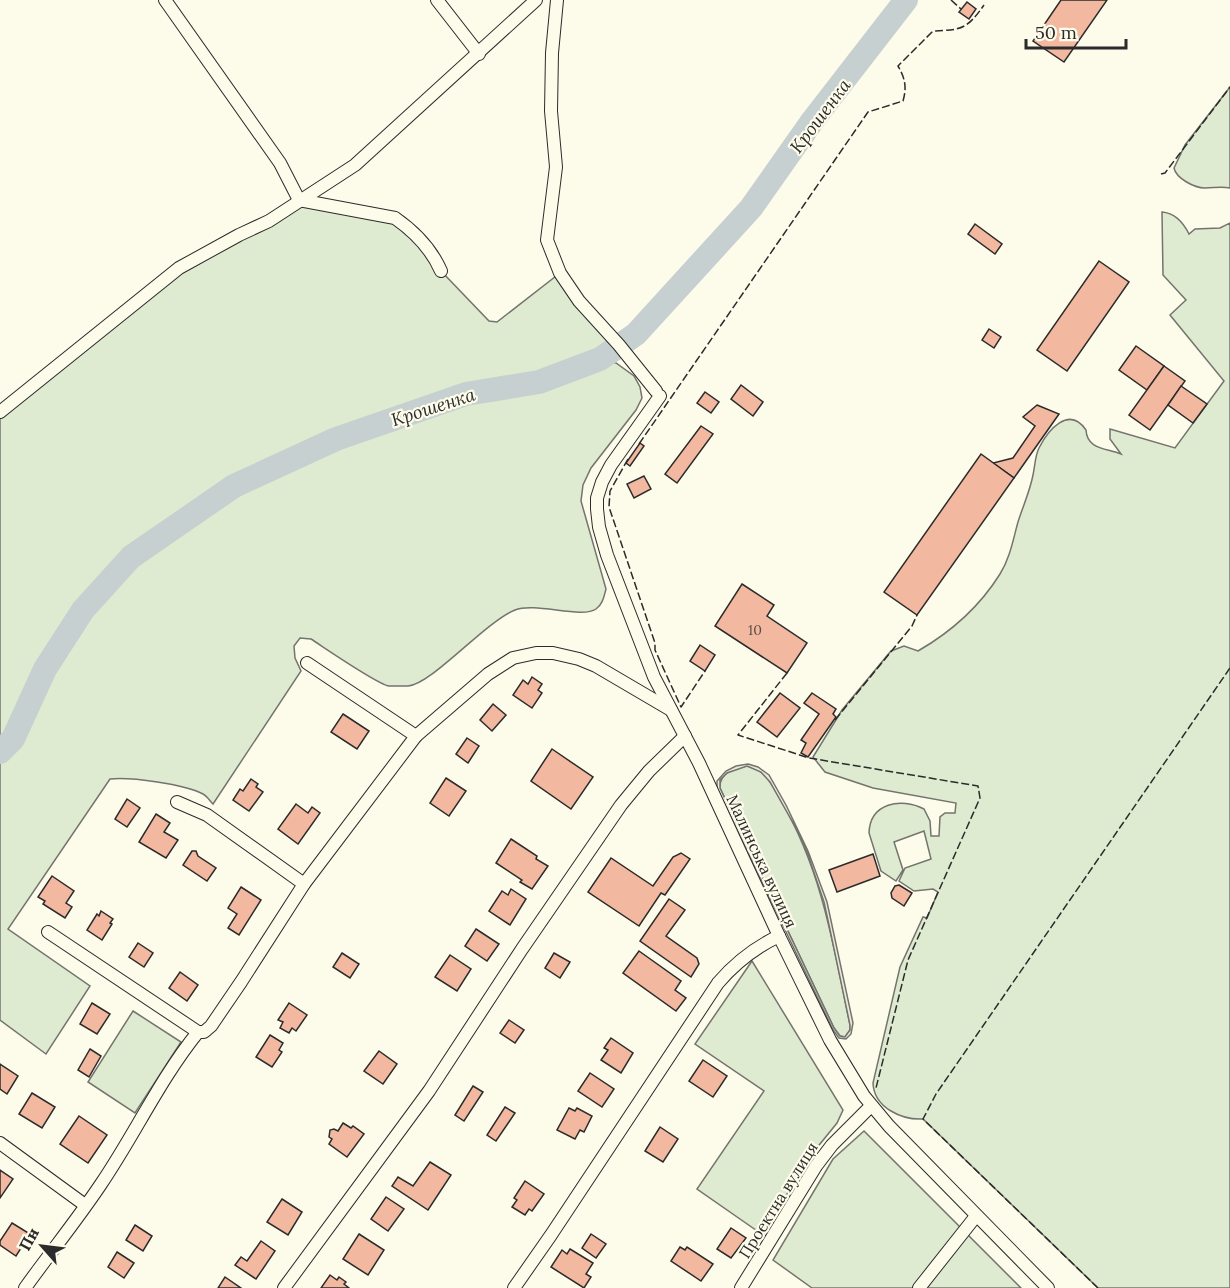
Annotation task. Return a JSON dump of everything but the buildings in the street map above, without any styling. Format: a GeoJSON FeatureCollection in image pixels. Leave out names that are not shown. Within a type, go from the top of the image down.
{"type":"FeatureCollection","features":[{"type":"Feature","properties":{"kind":"street"},"geometry":{"type":"LineString","coordinates":[[165,0],[280,163],[299,200]]}},
{"type":"Feature","properties":{"kind":"street"},"geometry":{"type":"LineString","coordinates":[[437,0],[479,54]]}},
{"type":"Feature","properties":{"kind":"street"},"geometry":{"type":"LineString","coordinates":[[0,412],[179,268],[269,221],[355,165],[536,0]]}},
{"type":"Feature","properties":{"kind":"street","name":"Малинська вулиця"},"geometry":{"type":"LineString","coordinates":[[557,0],[552,53],[551,111],[556,167],[547,240],[560,273],[579,301],[619,345],[658,394],[611,465],[597,498],[599,527],[624,602],[654,677],[699,763],[830,1040],[871,1106],[1048,1288]]}},
{"type":"Feature","properties":{"kind":"street"},"geometry":{"type":"LineString","coordinates":[[299,200],[395,218],[434,254],[441,271]]}},
{"type":"Feature","properties":{"kind":"street"},"geometry":{"type":"LineString","coordinates":[[48,932],[198,1032],[204,1032],[212,1026],[304,884],[416,736],[488,674],[513,658],[536,653],[553,653],[587,663],[639,690],[671,710]]}},
{"type":"Feature","properties":{"kind":"street"},"geometry":{"type":"LineString","coordinates":[[307,663],[416,736]]}},
{"type":"Feature","properties":{"kind":"street"},"geometry":{"type":"LineString","coordinates":[[284,1288],[429,1091],[522,949],[621,805],[649,771],[685,736]]}},
{"type":"Feature","properties":{"kind":"street"},"geometry":{"type":"LineString","coordinates":[[177,802],[207,814],[304,884]]}},
{"type":"Feature","properties":{"kind":"street"},"geometry":{"type":"LineString","coordinates":[[514,1288],[558,1226],[718,983],[750,951],[779,936]]}},
{"type":"Feature","properties":{"kind":"street"},"geometry":{"type":"LineString","coordinates":[[25,1288],[102,1184],[176,1062],[198,1032]]}},
{"type":"Feature","properties":{"kind":"street","name":"Проектна вулиця"},"geometry":{"type":"LineString","coordinates":[[741,1288],[816,1166],[831,1146],[871,1106]]}},
{"type":"Feature","properties":{"kind":"street"},"geometry":{"type":"LineString","coordinates":[[0,1143],[86,1205]]}},
{"type":"Feature","properties":{"kind":"street"},"geometry":{"type":"LineString","coordinates":[[919,1288],[976,1216]]}},
{"type":"Feature","properties":{"kind":"green space"},"geometry":{"type":"Polygon","coordinates":[[[1230,87],[1230,188],[1205,188],[1186,182],[1175,172],[1174,168],[1185,145],[1230,87]]]}},
{"type":"Feature","properties":{"kind":"green space"},"geometry":{"type":"Polygon","coordinates":[[[299,200],[395,218],[489,321],[497,322],[560,273],[619,345],[601,359],[616,363],[634,376],[640,387],[642,398],[636,410],[591,468],[583,485],[581,501],[606,589],[604,597],[596,609],[589,612],[534,608],[515,610],[489,627],[430,675],[408,686],[383,684],[311,639],[300,638],[294,646],[295,658],[301,671],[213,804],[203,794],[171,784],[110,779],[8,929],[90,986],[46,1054],[0,1020],[0,412],[179,268],[299,200]]]}},
{"type":"Feature","properties":{"kind":"green space"},"geometry":{"type":"Polygon","coordinates":[[[1162,212],[1178,219],[1189,234],[1195,229],[1220,228],[1230,223],[1230,1288],[1098,1288],[923,1119],[898,1115],[878,1099],[873,1083],[900,967],[923,917],[927,918],[938,892],[933,889],[914,891],[899,881],[905,868],[931,859],[924,831],[894,842],[903,870],[896,881],[881,871],[869,833],[871,823],[875,815],[888,805],[906,803],[924,809],[930,821],[931,836],[939,836],[940,817],[945,813],[955,813],[956,803],[873,788],[825,772],[813,757],[842,710],[891,651],[904,646],[918,651],[930,644],[964,617],[992,586],[1009,555],[1030,487],[1038,451],[1053,428],[1066,420],[1073,420],[1086,430],[1093,444],[1121,454],[1110,439],[1110,429],[1175,448],[1224,381],[1170,315],[1186,300],[1163,275],[1162,212]]]}},
{"type":"Feature","properties":{"kind":"green space"},"geometry":{"type":"Polygon","coordinates":[[[747,766],[759,771],[772,785],[807,854],[825,910],[838,967],[850,1025],[850,1030],[845,1037],[840,1036],[834,1028],[720,788],[725,775],[732,770],[747,766]]]}},
{"type":"Feature","properties":{"kind":"green space"},"geometry":{"type":"Polygon","coordinates":[[[752,961],[843,1110],[837,1123],[807,1160],[763,1235],[697,1189],[764,1091],[695,1044],[752,961]]]}},
{"type":"Feature","properties":{"kind":"green space"},"geometry":{"type":"Polygon","coordinates":[[[133,1011],[181,1042],[135,1113],[88,1082],[133,1011]]]}},
{"type":"Feature","properties":{"kind":"green space"},"geometry":{"type":"Polygon","coordinates":[[[864,1131],[1021,1288],[812,1288],[773,1260],[833,1159],[864,1131]]]}},
{"type":"Feature","properties":{"kind":"shaded area"},"geometry":{"type":"Polygon","coordinates":[[[748,764],[758,767],[769,775],[808,851],[827,902],[853,1023],[851,1034],[846,1039],[839,1038],[833,1030],[717,788],[717,781],[726,771],[748,764]],[[747,766],[727,773],[720,780],[720,788],[834,1028],[840,1036],[845,1037],[850,1030],[850,1025],[824,902],[797,830],[770,782],[761,772],[747,766]]]}},
{"type":"Feature","properties":{"kind":"waterway","name":"Крошенка"},"geometry":{"type":"LineString","coordinates":[[0,752],[13,739],[45,669],[83,610],[131,557],[234,486],[336,439],[466,394],[539,382],[600,359],[636,334],[751,208],[813,120],[906,0]]}},
{"type":"Feature","properties":{"kind":"fence"},"geometry":{"type":"LineString","coordinates":[[951,0],[961,9]]}},
{"type":"Feature","properties":{"kind":"fence"},"geometry":{"type":"LineString","coordinates":[[639,444],[868,112],[903,101],[905,83],[898,66],[933,31],[963,27],[984,5]]}},
{"type":"Feature","properties":{"kind":"fence"},"geometry":{"type":"LineString","coordinates":[[1161,174],[1165,173],[1230,87]]}},
{"type":"Feature","properties":{"kind":"fence"},"geometry":{"type":"LineString","coordinates":[[628,459],[610,491],[609,507],[655,643],[655,650],[681,707],[705,671]]}},
{"type":"Feature","properties":{"kind":"fence"},"geometry":{"type":"LineString","coordinates":[[835,720],[912,626],[917,615]]}},
{"type":"Feature","properties":{"kind":"fence"},"geometry":{"type":"LineString","coordinates":[[1098,1288],[923,1119],[936,1094],[1230,668]]}},
{"type":"Feature","properties":{"kind":"fence"},"geometry":{"type":"LineString","coordinates":[[787,673],[738,735],[809,758],[978,786],[980,798],[908,960],[876,1088]]}}]}
